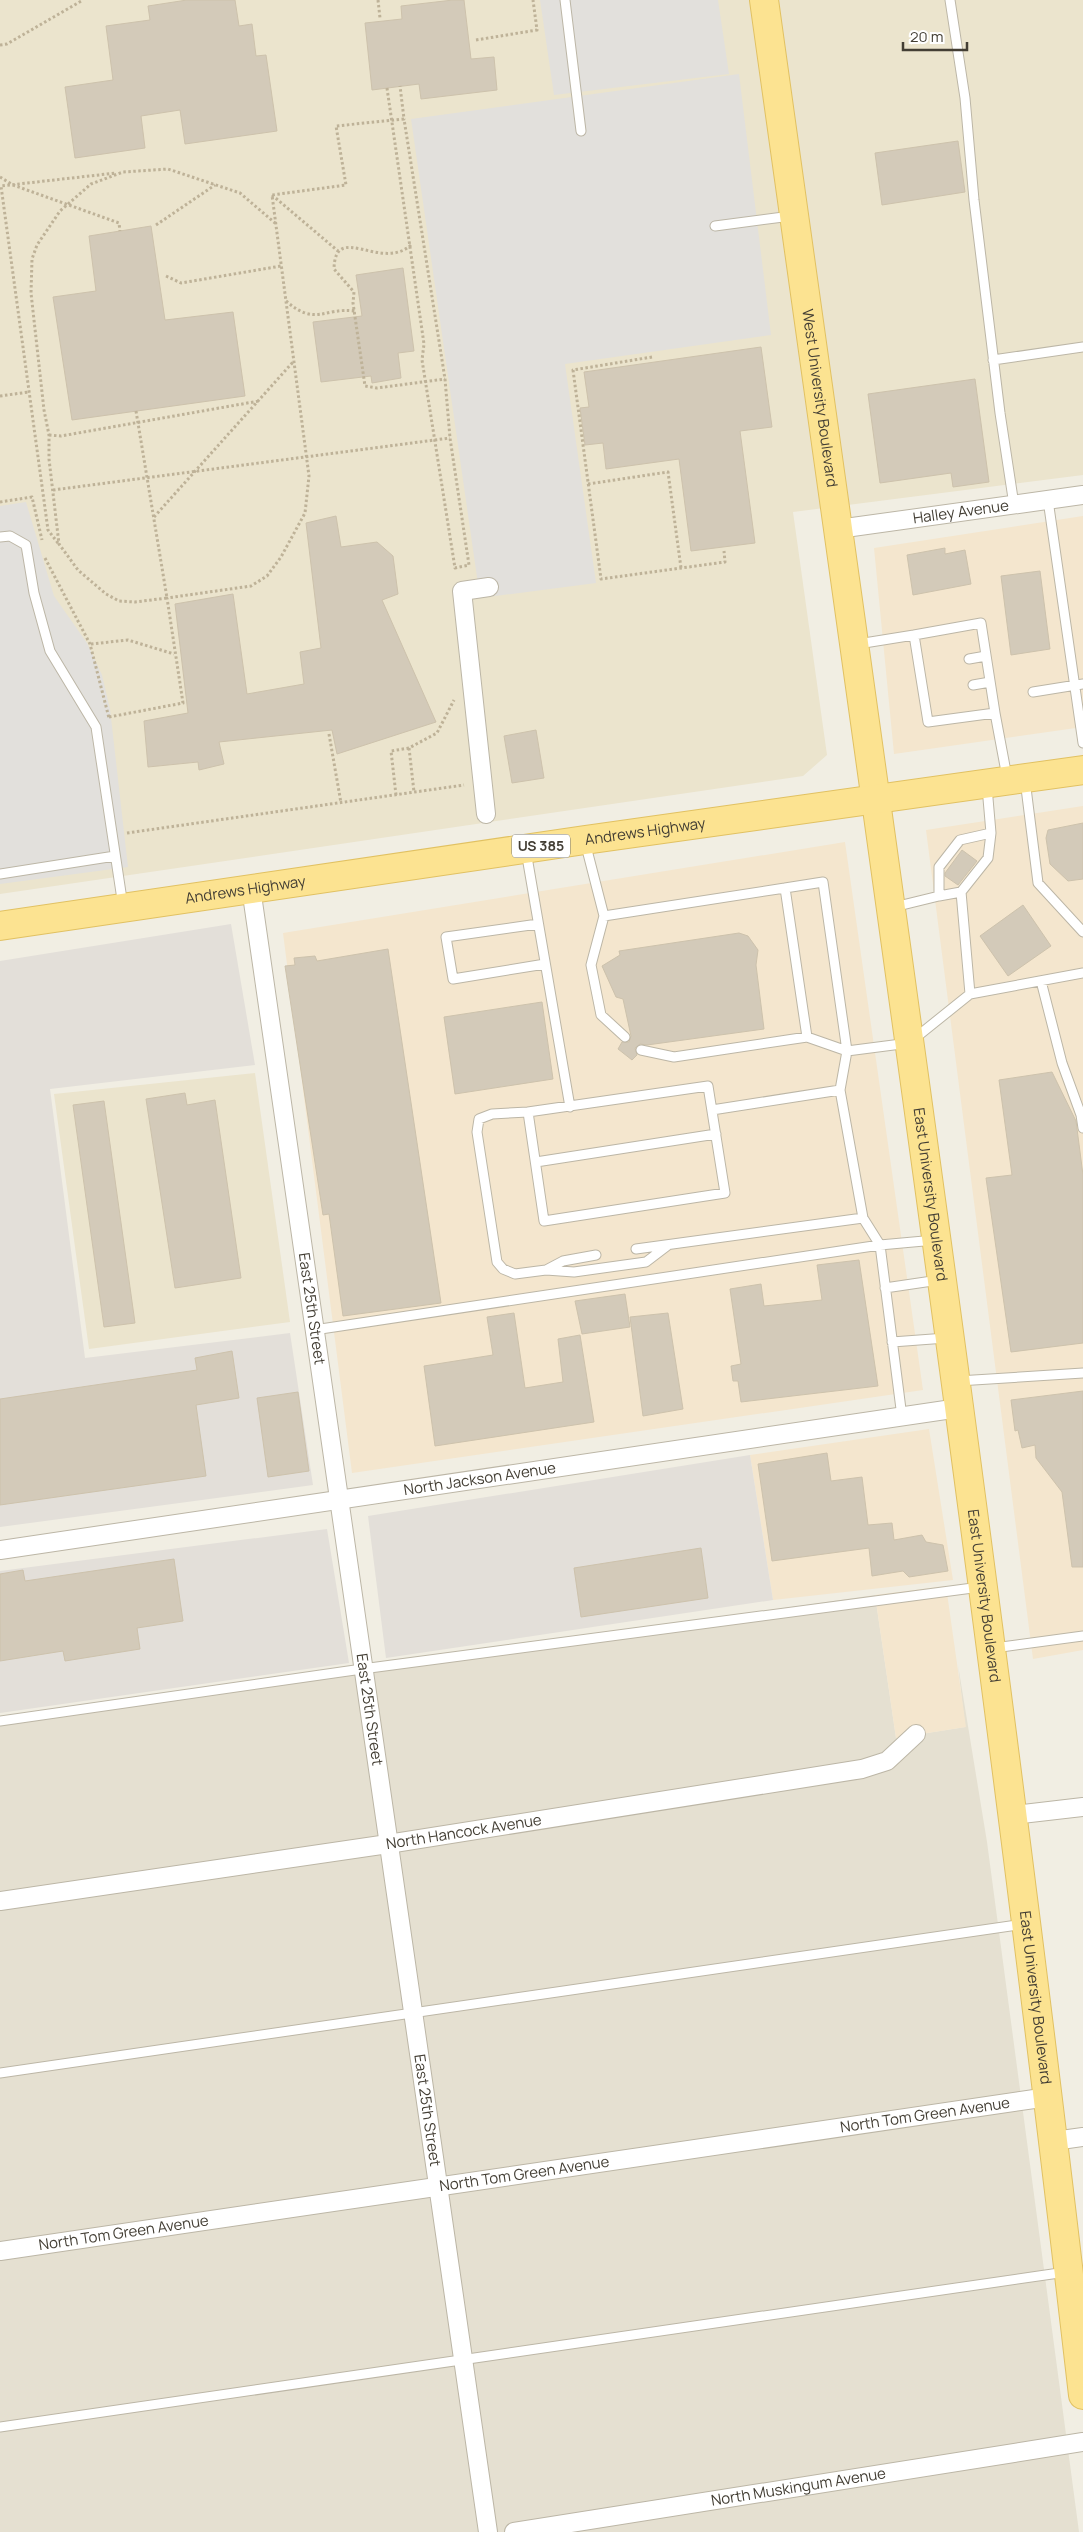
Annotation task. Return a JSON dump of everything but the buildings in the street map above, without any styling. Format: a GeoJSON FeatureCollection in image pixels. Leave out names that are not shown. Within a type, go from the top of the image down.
{"type":"FeatureCollection","features":[{"type":"Feature","properties":{"kind":"main road","name":"West University Boulevard"},"geometry":{"type":"LineString","coordinates":[[764,0],[876,798]]}},
{"type":"Feature","properties":{"kind":"main road","name":"Andrews Highway"},"geometry":{"type":"LineString","coordinates":[[0,926],[251,888],[1083,770]]}},
{"type":"Feature","properties":{"kind":"main road","name":"East University Boulevard"},"geometry":{"type":"LineString","coordinates":[[876,798],[1014,1815],[1048,2097],[1074,2281],[1083,2395]]}},
{"type":"Feature","properties":{"kind":"street","name":"Halley Avenue"},"geometry":{"type":"LineString","coordinates":[[838,529],[1083,495]]}},
{"type":"Feature","properties":{"kind":"street"},"geometry":{"type":"LineString","coordinates":[[486,814],[462,592],[489,587]]}},
{"type":"Feature","properties":{"kind":"street","name":"East 25th Street"},"geometry":{"type":"LineString","coordinates":[[251,888],[362,1669],[488,2532]]}},
{"type":"Feature","properties":{"kind":"street","name":"North Jackson Avenue"},"geometry":{"type":"LineString","coordinates":[[0,1550],[959,1408]]}},
{"type":"Feature","properties":{"kind":"street","name":"North Hancock Avenue"},"geometry":{"type":"LineString","coordinates":[[0,1901],[388,1844],[862,1769],[887,1761],[916,1734]]}},
{"type":"Feature","properties":{"kind":"street"},"geometry":{"type":"LineString","coordinates":[[1014,1815],[1083,1807]]}},
{"type":"Feature","properties":{"kind":"street","name":"North Tom Green Avenue"},"geometry":{"type":"LineString","coordinates":[[0,2251],[1048,2097]]}},
{"type":"Feature","properties":{"kind":"street"},"geometry":{"type":"LineString","coordinates":[[1054,2141],[1083,2137]]}},
{"type":"Feature","properties":{"kind":"street","name":"North Muskingum Avenue"},"geometry":{"type":"LineString","coordinates":[[514,2532],[1083,2442]]}},
{"type":"Feature","properties":{"kind":"lane"},"geometry":{"type":"LineString","coordinates":[[565,0],[581,132]]}},
{"type":"Feature","properties":{"kind":"lane"},"geometry":{"type":"LineString","coordinates":[[950,0],[965,98],[974,200],[1014,505]]}},
{"type":"Feature","properties":{"kind":"lane"},"geometry":{"type":"LineString","coordinates":[[715,226],[794,216]]}},
{"type":"Feature","properties":{"kind":"lane"},"geometry":{"type":"LineString","coordinates":[[994,360],[1083,347]]}},
{"type":"Feature","properties":{"kind":"lane"},"geometry":{"type":"LineString","coordinates":[[1048,500],[1079,685],[1083,743]]}},
{"type":"Feature","properties":{"kind":"lane"},"geometry":{"type":"LineString","coordinates":[[0,537],[10,536],[26,545],[34,593],[50,651],[96,727],[123,908]]}},
{"type":"Feature","properties":{"kind":"lane"},"geometry":{"type":"LineString","coordinates":[[855,644],[981,623],[1006,780],[1038,883],[1083,932]]}},
{"type":"Feature","properties":{"kind":"lane"},"geometry":{"type":"LineString","coordinates":[[914,635],[923,667],[927,693],[928,722],[994,713]]}},
{"type":"Feature","properties":{"kind":"lane"},"geometry":{"type":"LineString","coordinates":[[969,659],[986,656]]}},
{"type":"Feature","properties":{"kind":"lane"},"geometry":{"type":"LineString","coordinates":[[973,685],[990,682]]}},
{"type":"Feature","properties":{"kind":"lane"},"geometry":{"type":"LineString","coordinates":[[1033,692],[1079,685]]}},
{"type":"Feature","properties":{"kind":"lane"},"geometry":{"type":"LineString","coordinates":[[891,908],[961,892],[988,858],[991,833],[1006,780]]}},
{"type":"Feature","properties":{"kind":"lane"},"geometry":{"type":"LineString","coordinates":[[939,896],[939,867],[960,840],[991,833]]}},
{"type":"Feature","properties":{"kind":"lane"},"geometry":{"type":"LineString","coordinates":[[585,840],[604,916],[591,965],[601,1015],[625,1037]]}},
{"type":"Feature","properties":{"kind":"lane"},"geometry":{"type":"LineString","coordinates":[[525,849],[570,1107]]}},
{"type":"Feature","properties":{"kind":"lane"},"geometry":{"type":"LineString","coordinates":[[0,874],[115,856]]}},
{"type":"Feature","properties":{"kind":"lane"},"geometry":{"type":"LineString","coordinates":[[604,916],[823,882],[847,1051],[840,1090],[863,1218],[880,1246],[902,1417]]}},
{"type":"Feature","properties":{"kind":"lane"},"geometry":{"type":"LineString","coordinates":[[785,888],[807,1037]]}},
{"type":"Feature","properties":{"kind":"lane"},"geometry":{"type":"LineString","coordinates":[[961,892],[970,994]]}},
{"type":"Feature","properties":{"kind":"lane"},"geometry":{"type":"LineString","coordinates":[[538,924],[446,937],[452,979],[545,964]]}},
{"type":"Feature","properties":{"kind":"lane"},"geometry":{"type":"LineString","coordinates":[[641,1050],[674,1057],[807,1037],[847,1051],[910,1043],[970,994],[1083,973]]}},
{"type":"Feature","properties":{"kind":"lane"},"geometry":{"type":"LineString","coordinates":[[1041,981],[1062,1063],[1081,1115],[1083,1128]]}},
{"type":"Feature","properties":{"kind":"lane"},"geometry":{"type":"LineString","coordinates":[[528,1112],[544,1221],[725,1193],[708,1086],[570,1107],[492,1114],[479,1119],[477,1132],[497,1262],[503,1269],[515,1274],[546,1270],[574,1272],[646,1262],[668,1245]]}},
{"type":"Feature","properties":{"kind":"lane"},"geometry":{"type":"LineString","coordinates":[[712,1110],[840,1090]]}},
{"type":"Feature","properties":{"kind":"lane"},"geometry":{"type":"LineString","coordinates":[[536,1162],[716,1134]]}},
{"type":"Feature","properties":{"kind":"lane"},"geometry":{"type":"LineString","coordinates":[[636,1248],[863,1218]]}},
{"type":"Feature","properties":{"kind":"lane"},"geometry":{"type":"LineString","coordinates":[[314,1330],[880,1246],[936,1240]]}},
{"type":"Feature","properties":{"kind":"lane"},"geometry":{"type":"LineString","coordinates":[[546,1270],[563,1261],[596,1255]]}},
{"type":"Feature","properties":{"kind":"lane"},"geometry":{"type":"LineString","coordinates":[[886,1288],[941,1280]]}},
{"type":"Feature","properties":{"kind":"lane"},"geometry":{"type":"LineString","coordinates":[[892,1342],[949,1337]]}},
{"type":"Feature","properties":{"kind":"lane"},"geometry":{"type":"LineString","coordinates":[[955,1381],[1083,1373]]}},
{"type":"Feature","properties":{"kind":"lane"},"geometry":{"type":"LineString","coordinates":[[0,1721],[362,1669],[982,1586]]}},
{"type":"Feature","properties":{"kind":"lane"},"geometry":{"type":"LineString","coordinates":[[990,1649],[1083,1636]]}},
{"type":"Feature","properties":{"kind":"lane"},"geometry":{"type":"LineString","coordinates":[[0,2073],[1027,1924]]}},
{"type":"Feature","properties":{"kind":"lane"},"geometry":{"type":"LineString","coordinates":[[0,2427],[462,2360],[1074,2281]]}},
{"type":"Feature","properties":{"kind":"path"},"geometry":{"type":"LineString","coordinates":[[0,45],[7,44],[83,0]]}},
{"type":"Feature","properties":{"kind":"path"},"geometry":{"type":"LineString","coordinates":[[378,0],[380,18]]}},
{"type":"Feature","properties":{"kind":"path"},"geometry":{"type":"LineString","coordinates":[[476,40],[538,30],[533,0]]}},
{"type":"Feature","properties":{"kind":"path"},"geometry":{"type":"LineString","coordinates":[[388,88],[412,244],[424,344],[422,360],[455,568],[469,565],[450,438],[445,379],[400,86]]}},
{"type":"Feature","properties":{"kind":"path"},"geometry":{"type":"LineString","coordinates":[[272,194],[346,185],[336,126],[404,119]]}},
{"type":"Feature","properties":{"kind":"path"},"geometry":{"type":"LineString","coordinates":[[272,194],[276,224],[281,266],[307,458],[308,496],[305,513],[281,557],[267,576],[251,586],[134,602],[119,601],[106,594],[78,570],[48,530],[0,186],[121,172],[168,169],[240,193],[276,224]]}},
{"type":"Feature","properties":{"kind":"path"},"geometry":{"type":"LineString","coordinates":[[59,544],[49,459],[49,435],[44,410],[30,278],[37,244],[60,211],[91,184],[121,172]]}},
{"type":"Feature","properties":{"kind":"path"},"geometry":{"type":"LineString","coordinates":[[0,177],[13,185],[119,223],[120,231]]}},
{"type":"Feature","properties":{"kind":"path"},"geometry":{"type":"LineString","coordinates":[[156,225],[215,185]]}},
{"type":"Feature","properties":{"kind":"path"},"geometry":{"type":"LineString","coordinates":[[272,194],[338,251]]}},
{"type":"Feature","properties":{"kind":"path"},"geometry":{"type":"LineString","coordinates":[[412,244],[403,252],[388,255],[372,253],[354,246],[345,247],[338,251],[334,269],[354,292],[352,303],[355,311],[365,386],[377,388],[445,379]]}},
{"type":"Feature","properties":{"kind":"path"},"geometry":{"type":"LineString","coordinates":[[166,276],[181,283],[281,266]]}},
{"type":"Feature","properties":{"kind":"path"},"geometry":{"type":"LineString","coordinates":[[286,300],[300,312],[308,314],[355,311]]}},
{"type":"Feature","properties":{"kind":"path"},"geometry":{"type":"LineString","coordinates":[[652,357],[573,370],[601,579],[725,562],[724,551]]}},
{"type":"Feature","properties":{"kind":"path"},"geometry":{"type":"LineString","coordinates":[[154,518],[294,362]]}},
{"type":"Feature","properties":{"kind":"path"},"geometry":{"type":"LineString","coordinates":[[0,396],[29,392]]}},
{"type":"Feature","properties":{"kind":"path"},"geometry":{"type":"LineString","coordinates":[[49,435],[61,436],[260,401]]}},
{"type":"Feature","properties":{"kind":"path"},"geometry":{"type":"LineString","coordinates":[[109,717],[183,703],[136,411]]}},
{"type":"Feature","properties":{"kind":"path"},"geometry":{"type":"LineString","coordinates":[[53,490],[450,438]]}},
{"type":"Feature","properties":{"kind":"path"},"geometry":{"type":"LineString","coordinates":[[588,484],[668,472],[681,568]]}},
{"type":"Feature","properties":{"kind":"path"},"geometry":{"type":"LineString","coordinates":[[0,502],[32,497],[43,545]]}},
{"type":"Feature","properties":{"kind":"path"},"geometry":{"type":"LineString","coordinates":[[45,555],[47,564],[90,644],[111,727]]}},
{"type":"Feature","properties":{"kind":"path"},"geometry":{"type":"LineString","coordinates":[[90,644],[128,640],[175,654]]}},
{"type":"Feature","properties":{"kind":"path"},"geometry":{"type":"LineString","coordinates":[[396,795],[391,751],[409,748],[436,733],[470,670]]}},
{"type":"Feature","properties":{"kind":"path"},"geometry":{"type":"LineString","coordinates":[[329,734],[341,803]]}},
{"type":"Feature","properties":{"kind":"path"},"geometry":{"type":"LineString","coordinates":[[409,748],[414,792]]}},
{"type":"Feature","properties":{"kind":"path"},"geometry":{"type":"LineString","coordinates":[[126,825],[128,835],[482,782]]}},
{"type":"Feature","properties":{"kind":"shaded area"},"geometry":{"type":"Polygon","coordinates":[[[0,0],[1083,0],[1083,475],[793,512],[827,755],[803,776],[0,894],[0,0]]]}},
{"type":"Feature","properties":{"kind":"shaded area"},"geometry":{"type":"Polygon","coordinates":[[[540,0],[718,0],[729,74],[554,95],[540,0]]]}},
{"type":"Feature","properties":{"kind":"shaded area"},"geometry":{"type":"Polygon","coordinates":[[[739,74],[771,335],[565,364],[596,583],[480,598],[411,119],[739,74]]]}},
{"type":"Feature","properties":{"kind":"shaded area"},"geometry":{"type":"Polygon","coordinates":[[[26,502],[54,596],[87,643],[102,675],[110,709],[128,867],[0,884],[0,506],[26,502]]]}},
{"type":"Feature","properties":{"kind":"shaded area"},"geometry":{"type":"Polygon","coordinates":[[[1083,516],[1083,727],[894,754],[874,548],[1083,516]]]}},
{"type":"Feature","properties":{"kind":"shaded area"},"geometry":{"type":"Polygon","coordinates":[[[1083,806],[1083,1650],[1033,1659],[926,830],[1083,806]]]}},
{"type":"Feature","properties":{"kind":"shaded area"},"geometry":{"type":"Polygon","coordinates":[[[845,842],[923,1390],[352,1473],[283,933],[845,842]]]}},
{"type":"Feature","properties":{"kind":"shaded area"},"geometry":{"type":"Polygon","coordinates":[[[231,924],[255,1065],[50,1089],[85,1358],[290,1333],[313,1485],[0,1527],[0,961],[231,924]]]}},
{"type":"Feature","properties":{"kind":"shaded area"},"geometry":{"type":"Polygon","coordinates":[[[255,1073],[290,1322],[89,1349],[54,1094],[255,1073]]]}},
{"type":"Feature","properties":{"kind":"shaded area"},"geometry":{"type":"Polygon","coordinates":[[[929,1429],[953,1580],[773,1600],[750,1455],[929,1429]]]}},
{"type":"Feature","properties":{"kind":"shaded area"},"geometry":{"type":"Polygon","coordinates":[[[750,1455],[773,1600],[386,1658],[368,1516],[750,1455]]]}},
{"type":"Feature","properties":{"kind":"shaded area"},"geometry":{"type":"Polygon","coordinates":[[[327,1529],[349,1663],[0,1713],[0,1571],[327,1529]]]}},
{"type":"Feature","properties":{"kind":"shaded area"},"geometry":{"type":"Polygon","coordinates":[[[946,1586],[966,1727],[896,1738],[875,1595],[946,1586]]]}},
{"type":"Feature","properties":{"kind":"shaded area"},"geometry":{"type":"Polygon","coordinates":[[[875,1595],[896,1738],[965,1727],[958,1665],[987,1842],[1079,2532],[0,2532],[0,1721],[875,1595]]]}}]}
